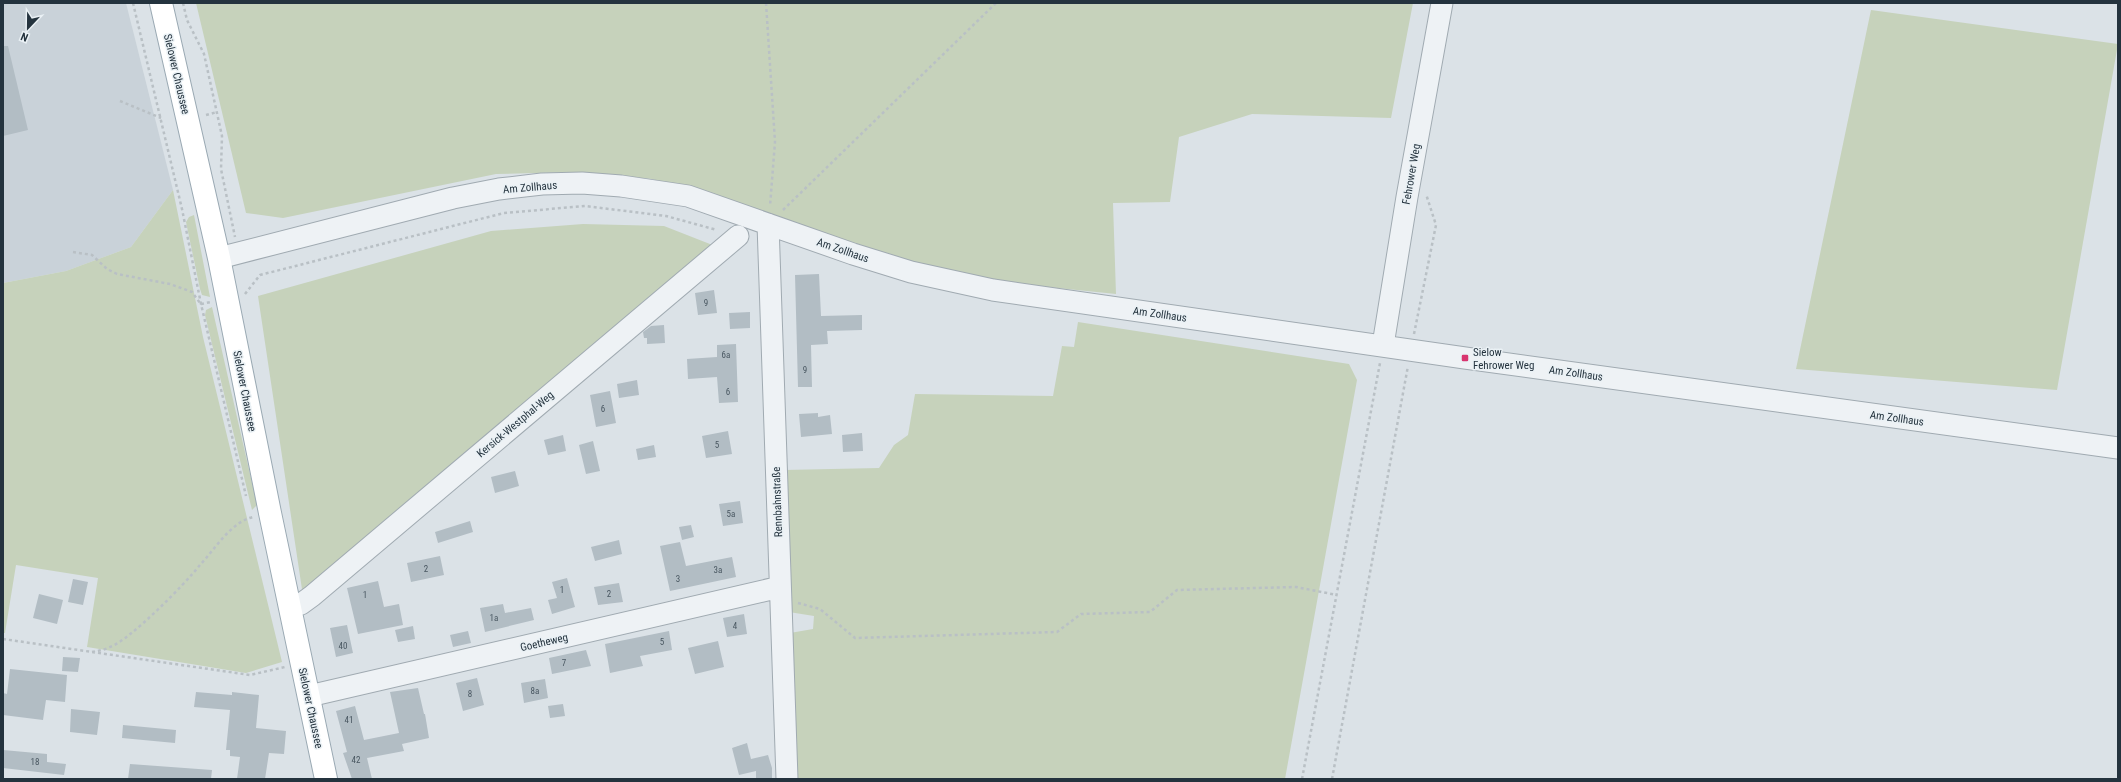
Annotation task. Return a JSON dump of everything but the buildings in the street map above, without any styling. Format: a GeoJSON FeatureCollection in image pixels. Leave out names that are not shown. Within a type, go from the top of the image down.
{"type":"FeatureCollection","features":[{"type":"Feature","properties":{"kind":"main road","name":"Sielower Chaussee"},"geometry":{"type":"LineString","coordinates":[[160,3],[219,258],[326,779]]}},
{"type":"Feature","properties":{"kind":"street","name":"Fehrower Weg"},"geometry":{"type":"LineString","coordinates":[[1383,345],[1407,197],[1442,3]]}},
{"type":"Feature","properties":{"kind":"street","name":"Am Zollhaus"},"geometry":{"type":"LineString","coordinates":[[219,258],[453,198],[499,189],[542,184],[582,183],[621,186],[688,196],[911,272],[993,290],[1411,350],[2118,448]]}},
{"type":"Feature","properties":{"kind":"street","name":"Rennbahnstraße"},"geometry":{"type":"LineString","coordinates":[[768,224],[787,779]]}},
{"type":"Feature","properties":{"kind":"street","name":"Kersick-Westphal-Weg"},"geometry":{"type":"LineString","coordinates":[[290,607],[301,604],[312,596],[738,236]]}},
{"type":"Feature","properties":{"kind":"street","name":"Goetheweg"},"geometry":{"type":"LineString","coordinates":[[308,696],[780,593]]}},
{"type":"Feature","properties":{"kind":"path"},"geometry":{"type":"LineString","coordinates":[[133,3],[182,209],[201,304],[247,502]]}},
{"type":"Feature","properties":{"kind":"path"},"geometry":{"type":"LineString","coordinates":[[183,3],[187,20],[204,54],[222,136],[221,169],[228,201]]}},
{"type":"Feature","properties":{"kind":"path"},"geometry":{"type":"LineString","coordinates":[[766,3],[775,142],[768,224]]}},
{"type":"Feature","properties":{"kind":"path"},"geometry":{"type":"LineString","coordinates":[[768,224],[996,3]]}},
{"type":"Feature","properties":{"kind":"path"},"geometry":{"type":"LineString","coordinates":[[120,101],[161,118]]}},
{"type":"Feature","properties":{"kind":"path"},"geometry":{"type":"LineString","coordinates":[[205,115],[217,112]]}},
{"type":"Feature","properties":{"kind":"path"},"geometry":{"type":"LineString","coordinates":[[1332,779],[1411,350],[1436,225],[1424,188]]}},
{"type":"Feature","properties":{"kind":"path"},"geometry":{"type":"LineString","coordinates":[[246,294],[260,275],[373,244],[504,213],[585,206],[666,216],[738,236]]}},
{"type":"Feature","properties":{"kind":"path"},"geometry":{"type":"LineString","coordinates":[[73,252],[92,255],[108,269],[117,274],[170,284],[192,292],[201,304]]}},
{"type":"Feature","properties":{"kind":"path"},"geometry":{"type":"LineString","coordinates":[[1302,779],[1383,345]]}},
{"type":"Feature","properties":{"kind":"path"},"geometry":{"type":"LineString","coordinates":[[92,652],[111,647],[132,632],[198,568],[236,525],[251,517],[249,510]]}},
{"type":"Feature","properties":{"kind":"path"},"geometry":{"type":"LineString","coordinates":[[780,593],[820,609],[855,638],[1057,632],[1081,614],[1150,612],[1177,590],[1296,587],[1337,595]]}},
{"type":"Feature","properties":{"kind":"path"},"geometry":{"type":"LineString","coordinates":[[3,639],[250,675],[301,662]]}},
{"type":"Feature","properties":{"kind":"shaded area"},"geometry":{"type":"Polygon","coordinates":[[[3,3],[126,3],[173,190],[131,247],[66,271],[3,283],[3,3]]]}},
{"type":"Feature","properties":{"kind":"green space"},"geometry":{"type":"Polygon","coordinates":[[[196,3],[1413,3],[1391,118],[1252,114],[1179,137],[1170,202],[1113,203],[1116,294],[981,280],[875,253],[775,217],[652,179],[575,172],[496,174],[283,218],[246,213],[196,3]]]}},
{"type":"Feature","properties":{"kind":"green space"},"geometry":{"type":"Polygon","coordinates":[[[1871,10],[2118,44],[2057,390],[1796,369],[1871,10]]]}},
{"type":"Feature","properties":{"kind":"green space"},"geometry":{"type":"Polygon","coordinates":[[[173,190],[203,337],[282,662],[246,673],[87,647],[98,578],[16,565],[5,633],[3,633],[3,283],[66,271],[131,247],[173,190]]]}},
{"type":"Feature","properties":{"kind":"green space"},"geometry":{"type":"Polygon","coordinates":[[[194,215],[210,297],[202,295],[200,289],[186,222],[189,217],[194,215]]]}},
{"type":"Feature","properties":{"kind":"green space"},"geometry":{"type":"Polygon","coordinates":[[[583,224],[664,226],[715,246],[303,596],[258,296],[491,231],[583,224]]]}},
{"type":"Feature","properties":{"kind":"green space"},"geometry":{"type":"Polygon","coordinates":[[[212,307],[257,505],[252,510],[205,315],[206,310],[212,307]]]}},
{"type":"Feature","properties":{"kind":"green space"},"geometry":{"type":"Polygon","coordinates":[[[1078,322],[1349,364],[1357,380],[1285,779],[796,779],[790,633],[813,629],[814,616],[789,612],[784,470],[879,468],[894,445],[908,435],[915,394],[1053,396],[1062,346],[1074,347],[1078,322]]]}},
{"type":"Feature","properties":{"kind":"place","name":"Sielow Fehrower Weg"},"geometry":{"type":"Point","coordinates":[1465,358]}}]}
